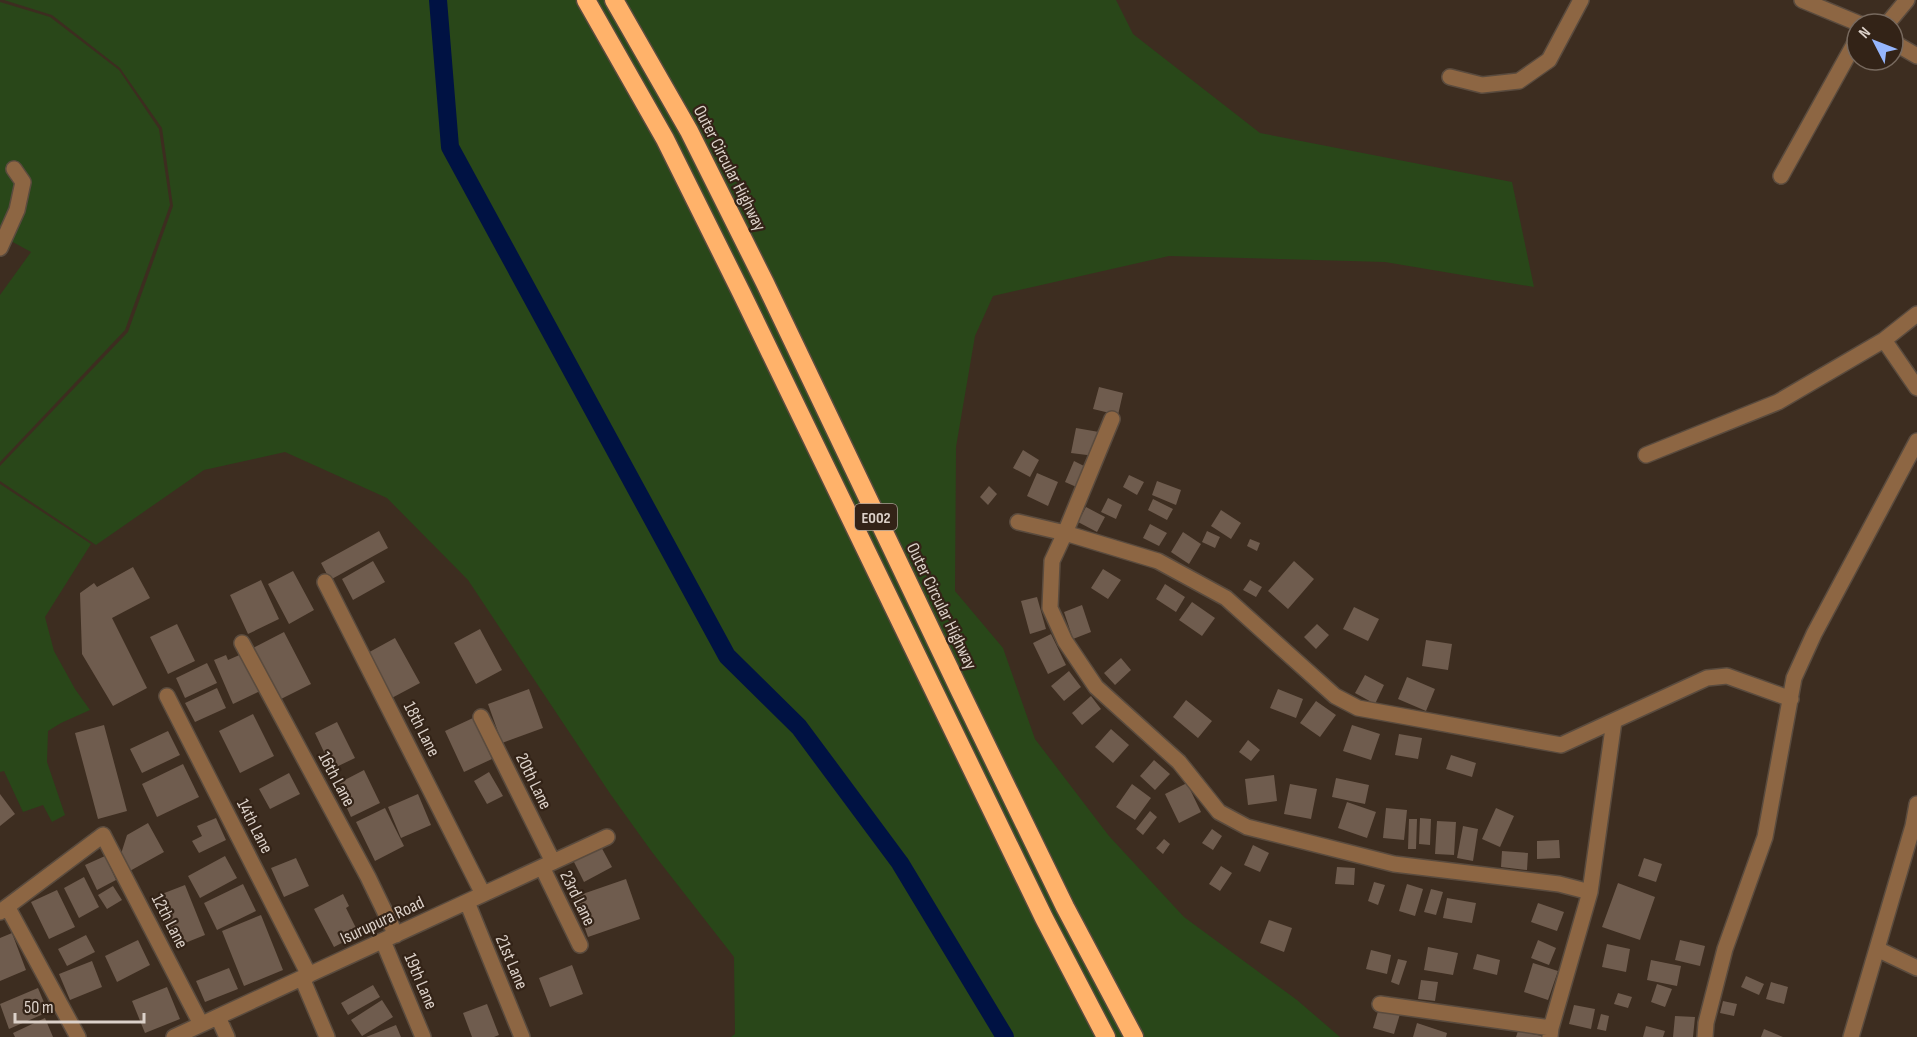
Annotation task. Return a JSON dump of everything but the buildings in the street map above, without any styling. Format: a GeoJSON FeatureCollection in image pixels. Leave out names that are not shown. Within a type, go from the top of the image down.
{"type":"FeatureCollection","features":[{"type":"Feature","properties":{"kind":"highway","name":"E002"},"geometry":{"type":"LineString","coordinates":[[586,0],[675,160],[1028,886],[1106,1037]]}},
{"type":"Feature","properties":{"kind":"highway","name":"Outer Circular Highway"},"geometry":{"type":"LineString","coordinates":[[614,0],[699,151],[765,283],[960,691],[1050,874],[1134,1037]]}},
{"type":"Feature","properties":{"kind":"street"},"geometry":{"type":"LineString","coordinates":[[1450,77],[1482,85],[1519,81],[1550,60],[1581,0]]}},
{"type":"Feature","properties":{"kind":"street"},"geometry":{"type":"LineString","coordinates":[[1802,0],[1845,18]]}},
{"type":"Feature","properties":{"kind":"street"},"geometry":{"type":"LineString","coordinates":[[1897,12],[1907,0]]}},
{"type":"Feature","properties":{"kind":"street"},"geometry":{"type":"LineString","coordinates":[[1781,176],[1845,61]]}},
{"type":"Feature","properties":{"kind":"street"},"geometry":{"type":"LineString","coordinates":[[0,248],[17,210],[23,183],[14,169]]}},
{"type":"Feature","properties":{"kind":"street"},"geometry":{"type":"LineString","coordinates":[[1646,454],[1778,402],[1884,340],[1917,314]]}},
{"type":"Feature","properties":{"kind":"street"},"geometry":{"type":"LineString","coordinates":[[1884,340],[1917,388]]}},
{"type":"Feature","properties":{"kind":"street"},"geometry":{"type":"LineString","coordinates":[[1112,419],[1052,561],[1050,608],[1065,641],[1096,687],[1179,762],[1219,812],[1247,827],[1394,864],[1559,884],[1590,892]]}},
{"type":"Feature","properties":{"kind":"street"},"geometry":{"type":"LineString","coordinates":[[1705,1037],[1706,1023],[1725,949],[1765,837],[1794,678],[1814,634],[1917,441]]}},
{"type":"Feature","properties":{"kind":"street"},"geometry":{"type":"LineString","coordinates":[[1018,522],[1065,533],[1158,561],[1226,598],[1335,696],[1358,708],[1561,745],[1707,678],[1727,676],[1791,699]]}},
{"type":"Feature","properties":{"kind":"street","name":"18th Lane"},"geometry":{"type":"LineString","coordinates":[[325,582],[483,894]]}},
{"type":"Feature","properties":{"kind":"street","name":"16th Lane"},"geometry":{"type":"LineString","coordinates":[[242,643],[368,877],[389,938]]}},
{"type":"Feature","properties":{"kind":"street","name":"14th Lane"},"geometry":{"type":"LineString","coordinates":[[167,696],[306,976],[327,1037]]}},
{"type":"Feature","properties":{"kind":"street","name":"20th Lane"},"geometry":{"type":"LineString","coordinates":[[481,717],[547,865]]}},
{"type":"Feature","properties":{"kind":"street"},"geometry":{"type":"LineString","coordinates":[[1380,1004],[1551,1033],[1590,892],[1614,722]]}},
{"type":"Feature","properties":{"kind":"street"},"geometry":{"type":"LineString","coordinates":[[1851,1037],[1913,826],[1917,804]]}},
{"type":"Feature","properties":{"kind":"street","name":"12th Lane"},"geometry":{"type":"LineString","coordinates":[[3,907],[103,835],[201,1024]]}},
{"type":"Feature","properties":{"kind":"street","name":"Isurupura Road"},"geometry":{"type":"LineString","coordinates":[[174,1037],[607,837]]}},
{"type":"Feature","properties":{"kind":"street","name":"23rd Lane"},"geometry":{"type":"LineString","coordinates":[[547,865],[580,945]]}},
{"type":"Feature","properties":{"kind":"street","name":"21st Lane"},"geometry":{"type":"LineString","coordinates":[[466,902],[522,1037]]}},
{"type":"Feature","properties":{"kind":"street"},"geometry":{"type":"LineString","coordinates":[[3,907],[78,1037]]}},
{"type":"Feature","properties":{"kind":"street","name":"19th Lane"},"geometry":{"type":"LineString","coordinates":[[389,938],[423,1037]]}},
{"type":"Feature","properties":{"kind":"street"},"geometry":{"type":"LineString","coordinates":[[1877,949],[1917,968]]}},
{"type":"Feature","properties":{"kind":"street"},"geometry":{"type":"LineString","coordinates":[[218,1017],[226,1037]]}},
{"type":"Feature","properties":{"kind":"green space"},"geometry":{"type":"Polygon","coordinates":[[[4,0],[1116,0],[1133,34],[1260,133],[1512,182],[1534,287],[1385,262],[1169,256],[993,296],[975,336],[956,447],[955,591],[1003,648],[1035,739],[1109,836],[1184,917],[1297,1000],[1340,1037],[731,1037],[735,1034],[734,957],[652,852],[611,795],[468,580],[387,498],[285,452],[204,470],[96,545],[0,481],[0,466],[128,332],[173,206],[162,128],[120,68],[52,15],[4,0]]]}},
{"type":"Feature","properties":{"kind":"green space"},"geometry":{"type":"Polygon","coordinates":[[[0,2],[50,17],[119,70],[159,129],[170,205],[125,330],[0,462],[0,295],[31,252],[0,235],[0,2]]]}},
{"type":"Feature","properties":{"kind":"green space"},"geometry":{"type":"Polygon","coordinates":[[[0,484],[91,544],[45,617],[54,651],[75,689],[90,710],[48,731],[47,762],[65,815],[52,822],[43,805],[23,812],[4,771],[0,772],[0,484]]]}},
{"type":"Feature","properties":{"kind":"waterway"},"geometry":{"type":"LineString","coordinates":[[438,0],[450,147],[727,656],[799,727],[900,863],[1005,1037]]}}]}
